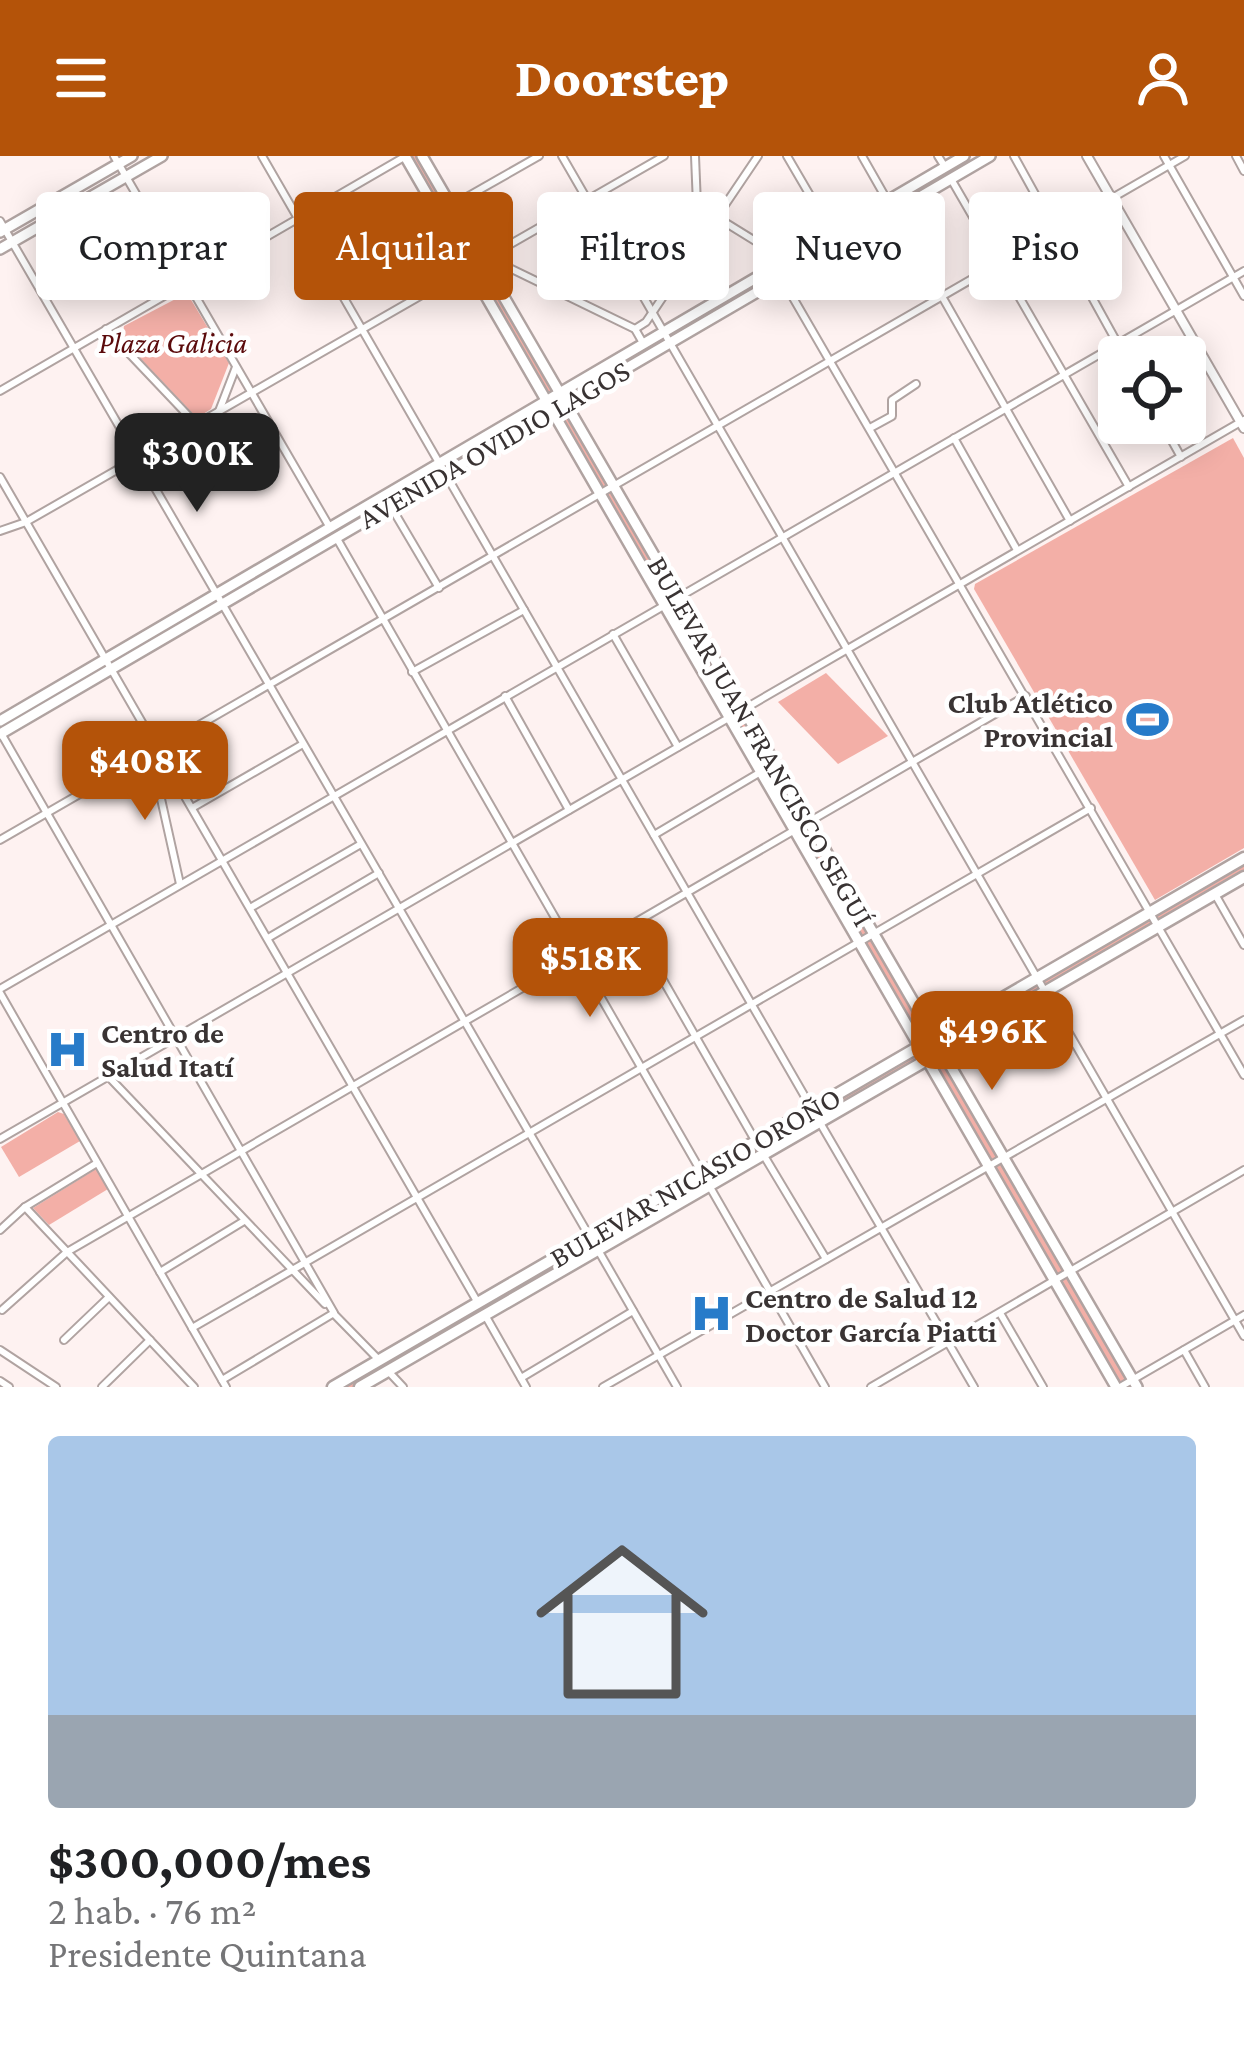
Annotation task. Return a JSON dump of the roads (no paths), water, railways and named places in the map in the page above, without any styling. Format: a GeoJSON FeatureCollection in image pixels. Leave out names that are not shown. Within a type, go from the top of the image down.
{"type":"FeatureCollection","features":[{"type":"Feature","properties":{"kind":"main road"},"geometry":{"type":"LineString","coordinates":[[2,228],[116,160],[132,156]]}},
{"type":"Feature","properties":{"kind":"main road"},"geometry":{"type":"LineString","coordinates":[[0,249],[162,156]]}},
{"type":"Feature","properties":{"kind":"main road","name":"BULEVAR JUAN FRANCISCO SEGUÍ"},"geometry":{"type":"LineString","coordinates":[[406,156],[426,192]]}},
{"type":"Feature","properties":{"kind":"main road","name":"BULEVAR JUAN FRANCISCO SEGUÍ"},"geometry":{"type":"LineString","coordinates":[[422,156],[443,192]]}},
{"type":"Feature","properties":{"kind":"main road","name":"AVENIDA OVIDIO LAGOS"},"geometry":{"type":"LineString","coordinates":[[910,192],[964,156]]}},
{"type":"Feature","properties":{"kind":"main road","name":"AVENIDA OVIDIO LAGOS"},"geometry":{"type":"LineString","coordinates":[[921,192],[990,156]]}},
{"type":"Feature","properties":{"kind":"main road","name":"AVENIDA OVIDIO LAGOS"},"geometry":{"type":"LineString","coordinates":[[0,733],[219,598],[753,286]]}},
{"type":"Feature","properties":{"kind":"main road","name":"BULEVAR JUAN FRANCISCO SEGUÍ"},"geometry":{"type":"LineString","coordinates":[[488,300],[1118,1387]]}},
{"type":"Feature","properties":{"kind":"main road","name":"BULEVAR JUAN FRANCISCO SEGUÍ"},"geometry":{"type":"LineString","coordinates":[[507,300],[1135,1383]]}},
{"type":"Feature","properties":{"kind":"main road","name":"AVENIDA OVIDIO LAGOS"},"geometry":{"type":"LineString","coordinates":[[562,398],[644,343],[666,337]]}},
{"type":"Feature","properties":{"kind":"main road","name":"AVENIDA OVIDIO LAGOS"},"geometry":{"type":"LineString","coordinates":[[333,531],[390,505],[442,468]]}},
{"type":"Feature","properties":{"kind":"main road","name":"AVENIDA OVIDIO LAGOS"},"geometry":{"type":"LineString","coordinates":[[0,722],[108,664]]}},
{"type":"Feature","properties":{"kind":"main road","name":"BULEVAR NICASIO OROÑO"},"geometry":{"type":"LineString","coordinates":[[361,1387],[481,1309],[924,1052],[934,1038],[1244,858]]}},
{"type":"Feature","properties":{"kind":"main road","name":"BULEVAR NICASIO OROÑO"},"geometry":{"type":"LineString","coordinates":[[924,1052],[941,1051],[1244,877]]}},
{"type":"Feature","properties":{"kind":"main road","name":"BULEVAR NICASIO OROÑO"},"geometry":{"type":"LineString","coordinates":[[333,1387],[481,1309]]}},
{"type":"Feature","properties":{"kind":"street"},"geometry":{"type":"LineString","coordinates":[[262,156],[294,211]]}},
{"type":"Feature","properties":{"kind":"street"},"geometry":{"type":"LineString","coordinates":[[343,192],[406,156]]}},
{"type":"Feature","properties":{"kind":"street"},"geometry":{"type":"LineString","coordinates":[[475,192],[538,156]]}},
{"type":"Feature","properties":{"kind":"street"},"geometry":{"type":"LineString","coordinates":[[562,156],[582,192]]}},
{"type":"Feature","properties":{"kind":"street"},"geometry":{"type":"LineString","coordinates":[[599,192],[664,156]]}},
{"type":"Feature","properties":{"kind":"street"},"geometry":{"type":"LineString","coordinates":[[695,156],[696,192]]}},
{"type":"Feature","properties":{"kind":"street"},"geometry":{"type":"LineString","coordinates":[[729,200],[758,156]]}},
{"type":"Feature","properties":{"kind":"street"},"geometry":{"type":"LineString","coordinates":[[787,156],[808,192]]}},
{"type":"Feature","properties":{"kind":"street"},"geometry":{"type":"LineString","coordinates":[[862,156],[883,192]]}},
{"type":"Feature","properties":{"kind":"street"},"geometry":{"type":"LineString","coordinates":[[938,156],[945,167]]}},
{"type":"Feature","properties":{"kind":"street"},"geometry":{"type":"LineString","coordinates":[[1014,156],[1034,192]]}},
{"type":"Feature","properties":{"kind":"street"},"geometry":{"type":"LineString","coordinates":[[1087,156],[1108,192]]}},
{"type":"Feature","properties":{"kind":"street"},"geometry":{"type":"LineString","coordinates":[[1164,156],[1244,296]]}},
{"type":"Feature","properties":{"kind":"street"},"geometry":{"type":"LineString","coordinates":[[1122,193],[1185,156]]}},
{"type":"Feature","properties":{"kind":"street"},"geometry":{"type":"LineString","coordinates":[[1236,156],[1244,171]]}},
{"type":"Feature","properties":{"kind":"street"},"geometry":{"type":"LineString","coordinates":[[116,160],[135,192]]}},
{"type":"Feature","properties":{"kind":"street"},"geometry":{"type":"LineString","coordinates":[[951,178],[969,209]]}},
{"type":"Feature","properties":{"kind":"street"},"geometry":{"type":"LineString","coordinates":[[0,1139],[1243,423],[1122,216]]}},
{"type":"Feature","properties":{"kind":"street"},"geometry":{"type":"LineString","coordinates":[[2,228],[677,1387]]}},
{"type":"Feature","properties":{"kind":"street"},"geometry":{"type":"LineString","coordinates":[[513,272],[635,329],[644,343]]}},
{"type":"Feature","properties":{"kind":"street"},"geometry":{"type":"LineString","coordinates":[[1132,336],[1244,272]]}},
{"type":"Feature","properties":{"kind":"street"},"geometry":{"type":"LineString","coordinates":[[0,391],[157,300]]}},
{"type":"Feature","properties":{"kind":"street"},"geometry":{"type":"LineString","coordinates":[[198,300],[825,1387]]}},
{"type":"Feature","properties":{"kind":"street"},"geometry":{"type":"LineString","coordinates":[[346,300],[974,1387]]}},
{"type":"Feature","properties":{"kind":"street"},"geometry":{"type":"LineString","coordinates":[[0,531],[26,522],[218,415],[413,300]]}},
{"type":"Feature","properties":{"kind":"street"},"geometry":{"type":"LineString","coordinates":[[645,300],[1244,1336]]}},
{"type":"Feature","properties":{"kind":"street"},"geometry":{"type":"LineString","coordinates":[[635,329],[660,300]]}},
{"type":"Feature","properties":{"kind":"street"},"geometry":{"type":"LineString","coordinates":[[796,300],[1244,1075]]}},
{"type":"Feature","properties":{"kind":"street"},"geometry":{"type":"LineString","coordinates":[[0,841],[938,300]]}},
{"type":"Feature","properties":{"kind":"street"},"geometry":{"type":"LineString","coordinates":[[945,300],[1070,521]]}},
{"type":"Feature","properties":{"kind":"street"},"geometry":{"type":"LineString","coordinates":[[1021,300],[1129,487]]}},
{"type":"Feature","properties":{"kind":"street"},"geometry":{"type":"LineString","coordinates":[[1093,300],[1114,336]]}},
{"type":"Feature","properties":{"kind":"street"},"geometry":{"type":"LineString","coordinates":[[106,329],[198,426]]}},
{"type":"Feature","properties":{"kind":"street"},"geometry":{"type":"LineString","coordinates":[[334,1313],[224,1384],[0,991],[1098,355]]}},
{"type":"Feature","properties":{"kind":"street"},"geometry":{"type":"LineString","coordinates":[[218,415],[236,365]]}},
{"type":"Feature","properties":{"kind":"street"},"geometry":{"type":"LineString","coordinates":[[870,428],[892,416],[894,398],[916,385]]}},
{"type":"Feature","properties":{"kind":"street"},"geometry":{"type":"LineString","coordinates":[[954,438],[1017,551]]}},
{"type":"Feature","properties":{"kind":"street"},"geometry":{"type":"LineString","coordinates":[[1174,444],[1181,457]]}},
{"type":"Feature","properties":{"kind":"street"},"geometry":{"type":"LineString","coordinates":[[0,477],[154,752],[192,808],[526,1387]]}},
{"type":"Feature","properties":{"kind":"street"},"geometry":{"type":"LineString","coordinates":[[390,505],[439,588]]}},
{"type":"Feature","properties":{"kind":"street"},"geometry":{"type":"LineString","coordinates":[[412,671],[524,610]]}},
{"type":"Feature","properties":{"kind":"street"},"geometry":{"type":"LineString","coordinates":[[613,634],[678,747]]}},
{"type":"Feature","properties":{"kind":"street"},"geometry":{"type":"LineString","coordinates":[[505,696],[569,810]]}},
{"type":"Feature","properties":{"kind":"street"},"geometry":{"type":"LineString","coordinates":[[2,1310],[68,1252],[1026,696]]}},
{"type":"Feature","properties":{"kind":"street"},"geometry":{"type":"LineString","coordinates":[[0,733],[334,1313]]}},
{"type":"Feature","properties":{"kind":"street"},"geometry":{"type":"LineString","coordinates":[[192,808],[303,744]]}},
{"type":"Feature","properties":{"kind":"street"},"geometry":{"type":"LineString","coordinates":[[154,752],[180,884]]}},
{"type":"Feature","properties":{"kind":"street"},"geometry":{"type":"LineString","coordinates":[[654,835],[761,771]]}},
{"type":"Feature","properties":{"kind":"street"},"geometry":{"type":"LineString","coordinates":[[192,1328],[1091,808]]}},
{"type":"Feature","properties":{"kind":"street"},"geometry":{"type":"LineString","coordinates":[[250,908],[361,844]]}},
{"type":"Feature","properties":{"kind":"street"},"geometry":{"type":"LineString","coordinates":[[267,938],[379,873]]}},
{"type":"Feature","properties":{"kind":"street"},"geometry":{"type":"LineString","coordinates":[[1214,894],[1244,945]]}},
{"type":"Feature","properties":{"kind":"street"},"geometry":{"type":"LineString","coordinates":[[632,926],[826,1258]]}},
{"type":"Feature","properties":{"kind":"street"},"geometry":{"type":"LineString","coordinates":[[603,1387],[1244,1020]]}},
{"type":"Feature","properties":{"kind":"street"},"geometry":{"type":"LineString","coordinates":[[109,1076],[379,1360]]}},
{"type":"Feature","properties":{"kind":"street"},"geometry":{"type":"LineString","coordinates":[[0,1230],[25,1207],[98,1163]]}},
{"type":"Feature","properties":{"kind":"street"},"geometry":{"type":"LineString","coordinates":[[872,1387],[1244,1170]]}},
{"type":"Feature","properties":{"kind":"street"},"geometry":{"type":"LineString","coordinates":[[25,1207],[194,1387]]}},
{"type":"Feature","properties":{"kind":"street"},"geometry":{"type":"LineString","coordinates":[[160,1272],[244,1220]]}},
{"type":"Feature","properties":{"kind":"street"},"geometry":{"type":"LineString","coordinates":[[64,1340],[110,1297]]}},
{"type":"Feature","properties":{"kind":"street"},"geometry":{"type":"LineString","coordinates":[[521,1378],[633,1311]]}},
{"type":"Feature","properties":{"kind":"street"},"geometry":{"type":"LineString","coordinates":[[1000,1313],[1043,1387]]}},
{"type":"Feature","properties":{"kind":"street"},"geometry":{"type":"LineString","coordinates":[[1118,1387],[1135,1383],[1244,1315]]}},
{"type":"Feature","properties":{"kind":"street"},"geometry":{"type":"LineString","coordinates":[[102,1387],[150,1340]]}},
{"type":"Feature","properties":{"kind":"street"},"geometry":{"type":"LineString","coordinates":[[0,1350],[56,1387]]}},
{"type":"Feature","properties":{"kind":"street"},"geometry":{"type":"LineString","coordinates":[[1184,1350],[1205,1387]]}},
{"type":"Feature","properties":{"kind":"street"},"geometry":{"type":"LineString","coordinates":[[388,1371],[403,1387]]}},
{"type":"Feature","properties":{"kind":"street"},"geometry":{"type":"LineString","coordinates":[[176,1387],[185,1378]]}},
{"type":"Feature","properties":{"kind":"street"},"geometry":{"type":"LineString","coordinates":[[0,1381],[9,1387]]}},
{"type":"Feature","properties":{"kind":"place","name":"Club Atlético Provincial"},"geometry":{"type":"Point","coordinates":[1147,719]}},
{"type":"Feature","properties":{"kind":"place","name":"Centro de Salud Itatí"},"geometry":{"type":"Point","coordinates":[67,1049]}},
{"type":"Feature","properties":{"kind":"place","name":"Centro de Salud 12 Doctor García Piatti"},"geometry":{"type":"Point","coordinates":[711,1314]}},
{"type":"Feature","properties":{"kind":"park label","name":"Plaza Galicia"},"geometry":{"type":"Point","coordinates":[173,342]}}]}
